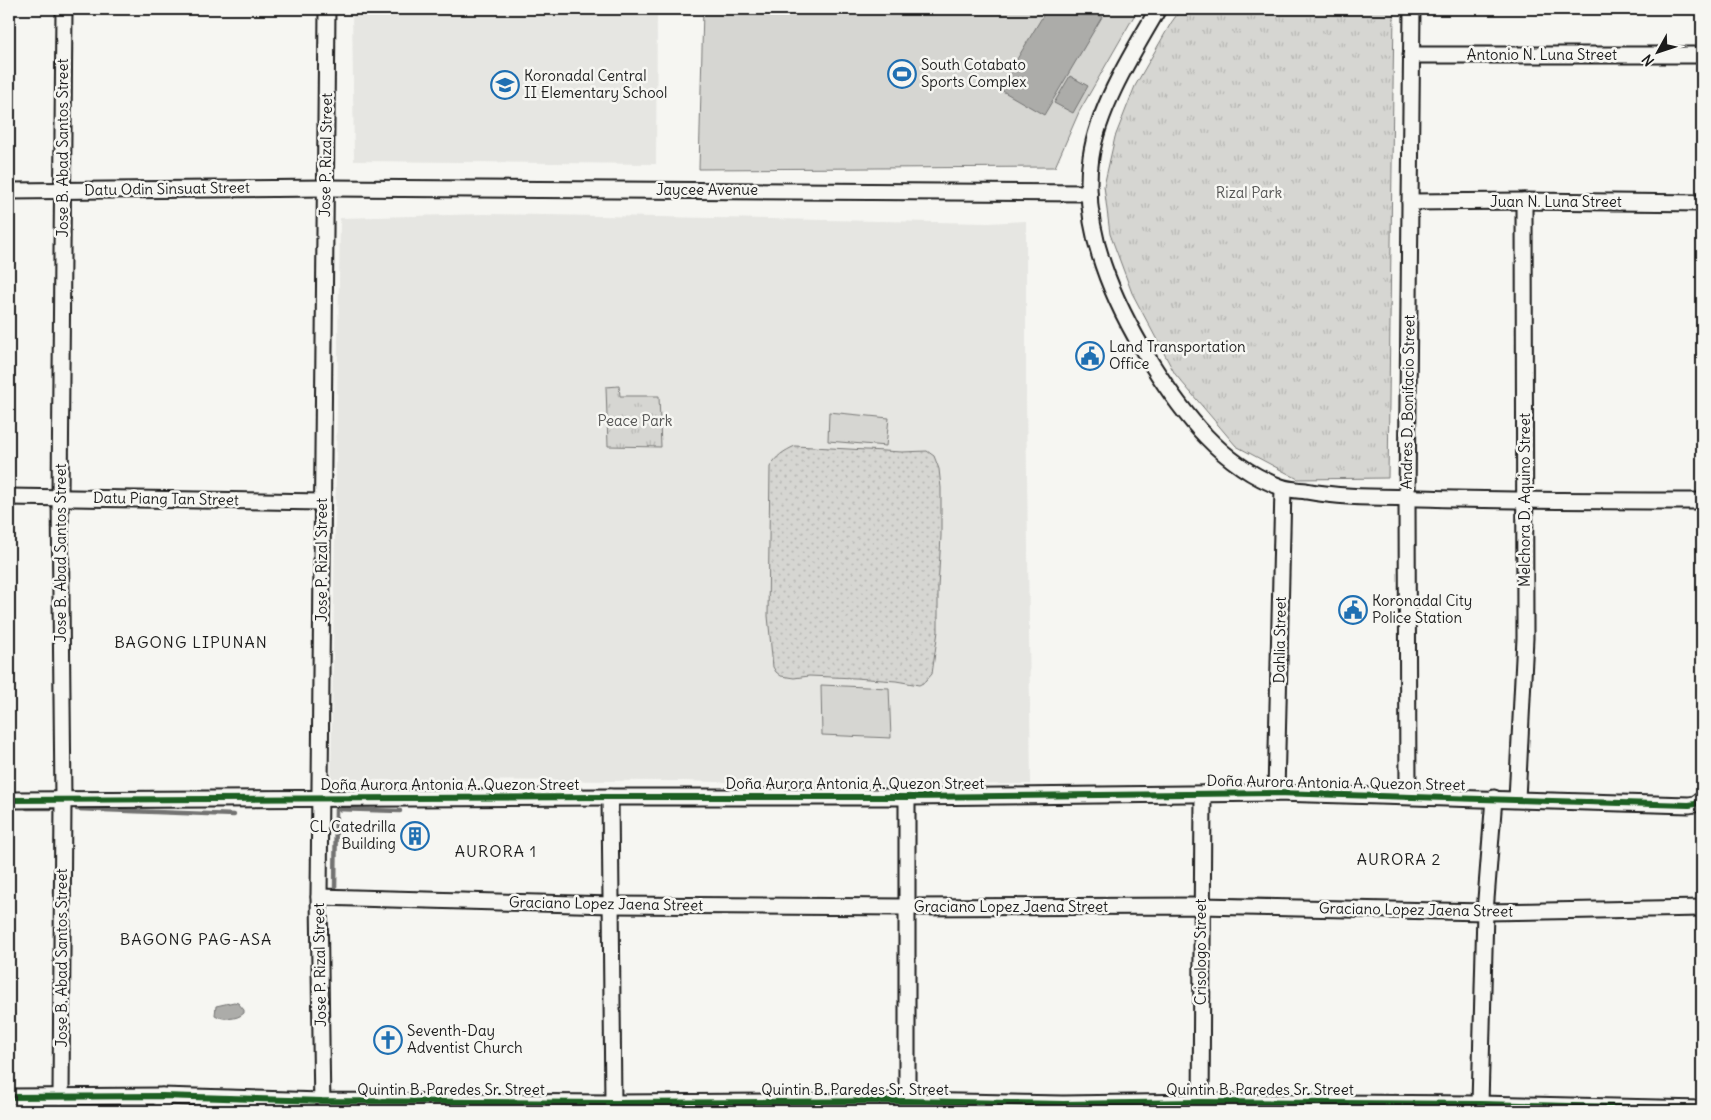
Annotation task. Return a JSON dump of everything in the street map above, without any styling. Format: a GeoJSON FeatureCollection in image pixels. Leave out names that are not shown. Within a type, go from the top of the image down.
{"type":"FeatureCollection","features":[{"type":"Feature","properties":{"kind":"street","name":"Jose B. Abad Santos Street"},"geometry":{"type":"LineString","coordinates":[[61,1096],[63,800],[60,497],[64,9]]}},
{"type":"Feature","properties":{"kind":"street","name":"Jose P. Rizal Street"},"geometry":{"type":"LineString","coordinates":[[322,1106],[320,799],[327,9]]}},
{"type":"Feature","properties":{"kind":"street"},"geometry":{"type":"LineString","coordinates":[[1158,9],[1118,81],[1102,118],[1091,156],[1088,193],[1094,235],[1108,281],[1133,334],[1171,395],[1198,429],[1227,456],[1254,475],[1283,488],[1326,495],[1526,501],[1702,502]]}},
{"type":"Feature","properties":{"kind":"street","name":"Andres D. Bonifacio Street"},"geometry":{"type":"LineString","coordinates":[[1408,796],[1407,498],[1412,9]]}},
{"type":"Feature","properties":{"kind":"street","name":"Antonio N. Luna Street"},"geometry":{"type":"LineString","coordinates":[[1411,55],[1702,55]]}},
{"type":"Feature","properties":{"kind":"street","name":"Datu Odin Sinsuat Street"},"geometry":{"type":"LineString","coordinates":[[9,191],[326,188]]}},
{"type":"Feature","properties":{"kind":"street","name":"Jaycee Avenue"},"geometry":{"type":"LineString","coordinates":[[326,188],[1088,193]]}},
{"type":"Feature","properties":{"kind":"street","name":"Juan N. Luna Street"},"geometry":{"type":"LineString","coordinates":[[1410,202],[1524,201],[1702,204]]}},
{"type":"Feature","properties":{"kind":"street","name":"Melchora D. Aquino Street"},"geometry":{"type":"LineString","coordinates":[[1517,799],[1526,638],[1524,201]]}},
{"type":"Feature","properties":{"kind":"street","name":"Dahlia Street"},"geometry":{"type":"LineString","coordinates":[[1276,793],[1283,488]]}},
{"type":"Feature","properties":{"kind":"street","name":"Datu Piang Tan Street"},"geometry":{"type":"LineString","coordinates":[[9,497],[322,502]]}},
{"type":"Feature","properties":{"kind":"street","name":"Doña Aurora Antonia A. Quezon Street"},"geometry":{"type":"LineString","coordinates":[[9,800],[907,797],[1276,793],[1689,804],[1696,804],[1702,801]]}},
{"type":"Feature","properties":{"kind":"street","name":"Crisologo Street"},"geometry":{"type":"LineString","coordinates":[[1200,1107],[1202,794]]}},
{"type":"Feature","properties":{"kind":"street"},"geometry":{"type":"LineString","coordinates":[[610,797],[613,1103]]}},
{"type":"Feature","properties":{"kind":"street"},"geometry":{"type":"LineString","coordinates":[[907,797],[907,1101]]}},
{"type":"Feature","properties":{"kind":"street"},"geometry":{"type":"LineString","coordinates":[[1480,1104],[1485,912],[1494,798]]}},
{"type":"Feature","properties":{"kind":"street","name":"Graciano Lopez Jaena Street"},"geometry":{"type":"LineString","coordinates":[[320,897],[612,905],[906,907],[1201,906],[1485,912],[1702,908]]}},
{"type":"Feature","properties":{"kind":"street"},"geometry":{"type":"LineString","coordinates":[[162,1096],[162,1111]]}},
{"type":"Feature","properties":{"kind":"street","name":"Quintin B. Paredes Sr. Street"},"geometry":{"type":"LineString","coordinates":[[9,1097],[162,1096],[322,1106],[907,1101],[1063,1108],[1480,1104],[1602,1109],[1702,1109]]}},
{"type":"Feature","properties":{"kind":"shaded area","name":"Koronadal Central II Elementary School"},"geometry":{"type":"Polygon","coordinates":[[[352,9],[657,9],[656,164],[354,161],[352,9]]]}},
{"type":"Feature","properties":{"kind":"shaded area"},"geometry":{"type":"Polygon","coordinates":[[[1047,9],[1087,9],[1102,17],[1044,115],[999,89],[1047,9]]]}},
{"type":"Feature","properties":{"kind":"shaded area"},"geometry":{"type":"Polygon","coordinates":[[[1070,76],[1088,86],[1073,113],[1054,103],[1070,76]]]}},
{"type":"Feature","properties":{"kind":"shaded area"},"geometry":{"type":"Polygon","coordinates":[[[485,214],[989,223],[1026,221],[1026,396],[1031,784],[855,786],[682,781],[331,780],[340,218],[485,214]]]}},
{"type":"Feature","properties":{"kind":"shaded area"},"geometry":{"type":"Polygon","coordinates":[[[234,1002],[238,1003],[244,1010],[244,1013],[238,1017],[230,1018],[222,1018],[215,1015],[216,1006],[234,1002]]]}},
{"type":"Feature","properties":{"kind":"green space","name":"South Cotabato Sports Complex"},"geometry":{"type":"Polygon","coordinates":[[[703,9],[1138,9],[1079,112],[1055,167],[699,169],[703,9]]]}},
{"type":"Feature","properties":{"kind":"green space","name":"Rizal Park"},"geometry":{"type":"Polygon","coordinates":[[[1181,9],[1394,9],[1388,478],[1298,479],[1236,446],[1175,374],[1132,293],[1110,234],[1104,186],[1115,137],[1135,86],[1181,9]]]}},
{"type":"Feature","properties":{"kind":"green space","name":"Peace Park"},"geometry":{"type":"Polygon","coordinates":[[[619,386],[620,396],[659,396],[661,447],[608,446],[606,387],[619,386]]]}},
{"type":"Feature","properties":{"kind":"green space"},"geometry":{"type":"Polygon","coordinates":[[[829,412],[889,418],[886,446],[828,441],[829,412]]]}},
{"type":"Feature","properties":{"kind":"green space"},"geometry":{"type":"Polygon","coordinates":[[[795,446],[902,452],[927,451],[934,456],[939,469],[941,488],[938,631],[932,674],[925,682],[919,685],[855,678],[809,676],[794,678],[781,676],[773,667],[768,616],[770,467],[781,454],[795,446]]]}},
{"type":"Feature","properties":{"kind":"green space"},"geometry":{"type":"Polygon","coordinates":[[[821,685],[889,688],[891,738],[822,735],[821,685]]]}},
{"type":"Feature","properties":{"kind":"waterway"},"geometry":{"type":"LineString","coordinates":[[27,808],[51,808]]}},
{"type":"Feature","properties":{"kind":"waterway"},"geometry":{"type":"LineString","coordinates":[[77,809],[234,815]]}},
{"type":"Feature","properties":{"kind":"waterway"},"geometry":{"type":"LineString","coordinates":[[335,891],[336,809],[400,811]]}},
{"type":"Feature","properties":{"kind":"cycle path"},"geometry":{"type":"LineString","coordinates":[[9,800],[907,797],[1276,793],[1689,805],[1702,800]]}},
{"type":"Feature","properties":{"kind":"cycle path"},"geometry":{"type":"LineString","coordinates":[[9,1097],[162,1096],[322,1101],[613,1103],[907,1101],[1063,1104],[1200,1102],[1480,1104],[1702,1109]]}},
{"type":"Feature","properties":{"kind":"place","name":"South Cotabato Sports Complex"},"geometry":{"type":"Point","coordinates":[902,74]}},
{"type":"Feature","properties":{"kind":"place","name":"Koronadal Central II Elementary School"},"geometry":{"type":"Point","coordinates":[505,85]}},
{"type":"Feature","properties":{"kind":"place","name":"Land Transportation Office"},"geometry":{"type":"Point","coordinates":[1090,356]}},
{"type":"Feature","properties":{"kind":"place","name":"Koronadal City Police Station"},"geometry":{"type":"Point","coordinates":[1353,610]}},
{"type":"Feature","properties":{"kind":"place","name":"CL Catedrilla Building"},"geometry":{"type":"Point","coordinates":[415,836]}},
{"type":"Feature","properties":{"kind":"place","name":"Seventh-Day Adventist Church"},"geometry":{"type":"Point","coordinates":[388,1040]}},
{"type":"Feature","properties":{"kind":"district","name":"BAGONG LIPUNAN"},"geometry":{"type":"Point","coordinates":[191,642]}},
{"type":"Feature","properties":{"kind":"district","name":"AURORA 1"},"geometry":{"type":"Point","coordinates":[496,851]}},
{"type":"Feature","properties":{"kind":"district","name":"AURORA 2"},"geometry":{"type":"Point","coordinates":[1399,859]}},
{"type":"Feature","properties":{"kind":"district","name":"BAGONG PAG-ASA"},"geometry":{"type":"Point","coordinates":[196,939]}}]}
